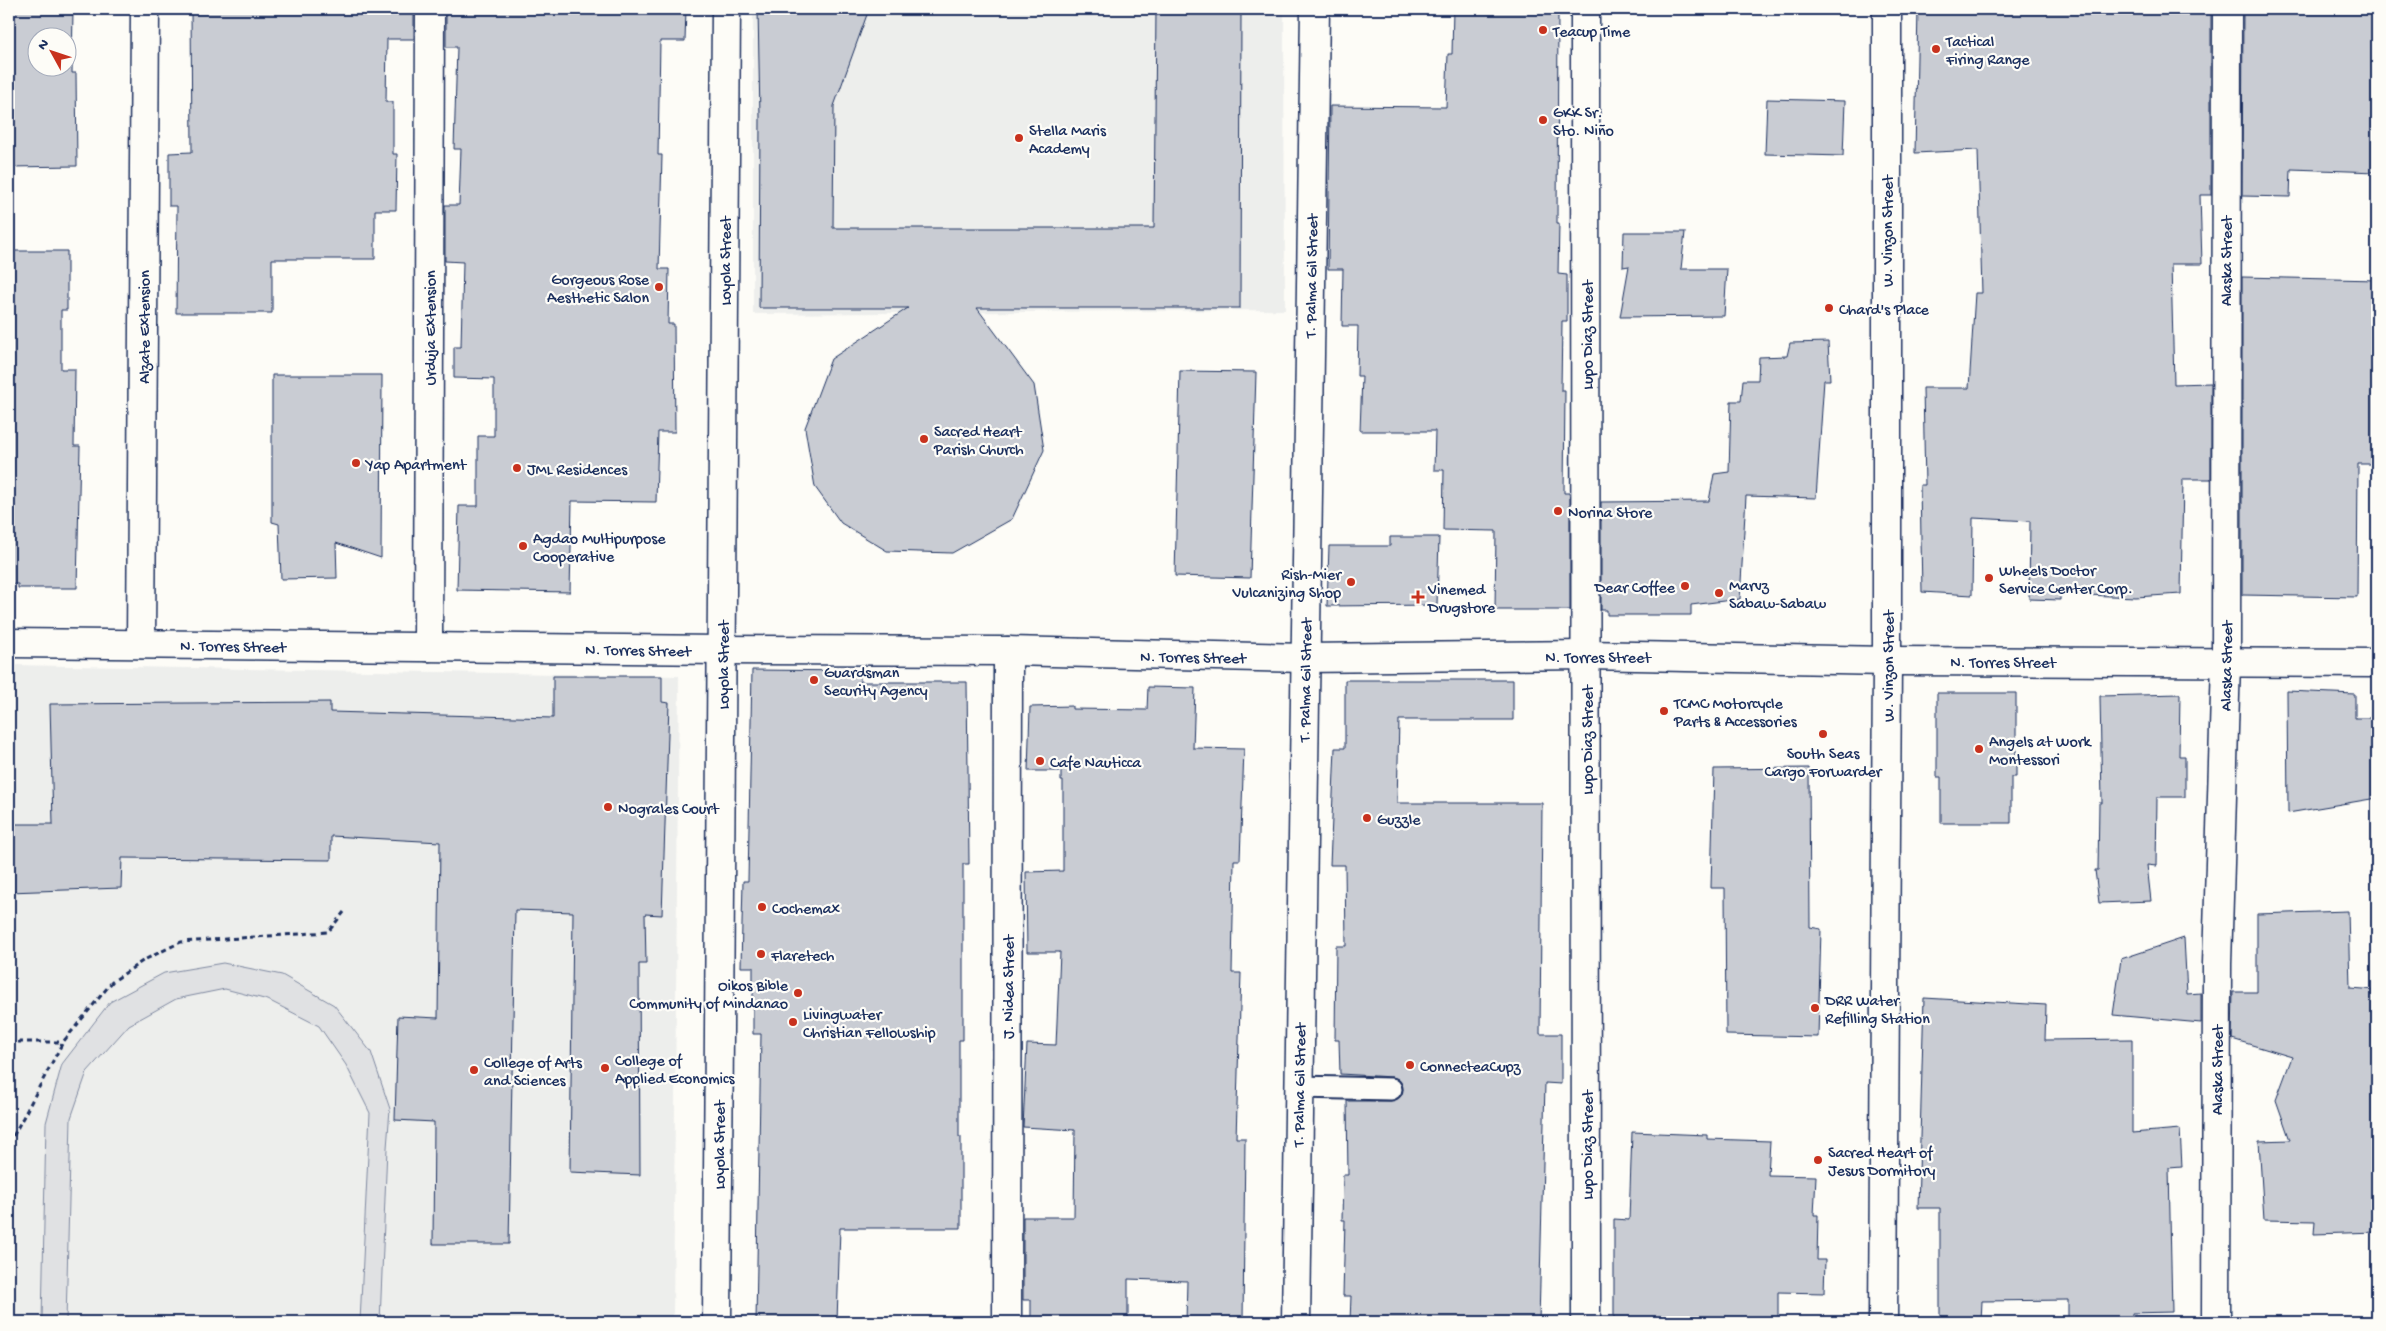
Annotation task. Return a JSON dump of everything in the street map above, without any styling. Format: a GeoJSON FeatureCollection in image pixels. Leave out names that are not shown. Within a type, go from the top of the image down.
{"type":"FeatureCollection","features":[{"type":"Feature","properties":{"kind":"street","name":"Alzate Extension"},"geometry":{"type":"LineString","coordinates":[[141,644],[145,9]]}},
{"type":"Feature","properties":{"kind":"street","name":"Urduja Extension"},"geometry":{"type":"LineString","coordinates":[[428,647],[430,9]]}},
{"type":"Feature","properties":{"kind":"street","name":"Loyola Street"},"geometry":{"type":"LineString","coordinates":[[717,1322],[726,9]]}},
{"type":"Feature","properties":{"kind":"street","name":"T. Palma Gil Street"},"geometry":{"type":"LineString","coordinates":[[1296,1322],[1304,658],[1315,9]]}},
{"type":"Feature","properties":{"kind":"street","name":"Lupo Diaz Street"},"geometry":{"type":"LineString","coordinates":[[1585,9],[1586,1322]]}},
{"type":"Feature","properties":{"kind":"street","name":"W. Vinzon Street"},"geometry":{"type":"LineString","coordinates":[[1883,1322],[1887,661],[1887,9]]}},
{"type":"Feature","properties":{"kind":"street","name":"Alaska Street"},"geometry":{"type":"LineString","coordinates":[[2216,1322],[2217,964],[2226,662],[2227,9]]}},
{"type":"Feature","properties":{"kind":"street","name":"N. Torres Street"},"geometry":{"type":"LineString","coordinates":[[9,643],[1008,651],[1304,658],[1586,655],[1887,661],[2377,663]]}},
{"type":"Feature","properties":{"kind":"street","name":"J. Nidea Street"},"geometry":{"type":"LineString","coordinates":[[1007,1322],[1008,651]]}},
{"type":"Feature","properties":{"kind":"lane"},"geometry":{"type":"LineString","coordinates":[[1298,1087],[1391,1089]]}},
{"type":"Feature","properties":{"kind":"path"},"geometry":{"type":"LineString","coordinates":[[9,1144],[63,1042],[112,982],[144,960],[181,942],[328,932],[344,912]]}},
{"type":"Feature","properties":{"kind":"path"},"geometry":{"type":"LineString","coordinates":[[9,1042],[63,1042]]}},
{"type":"Feature","properties":{"kind":"shaded area","name":"Stella Maris Academy"},"geometry":{"type":"Polygon","coordinates":[[[753,9],[1284,9],[1285,310],[753,314],[753,9]]]}},
{"type":"Feature","properties":{"kind":"shaded area"},"geometry":{"type":"Polygon","coordinates":[[[9,665],[679,676],[673,1322],[9,1322],[9,665]]]}},
{"type":"Feature","properties":{"kind":"shaded area"},"geometry":{"type":"Polygon","coordinates":[[[223,963],[282,975],[334,1005],[371,1052],[390,1109],[380,1322],[360,1322],[370,1113],[346,1065],[319,1026],[268,1000],[225,989],[176,999],[129,1025],[87,1072],[71,1118],[66,1322],[42,1322],[46,1123],[62,1064],[110,1002],[164,973],[223,963]]]}},
{"type":"Feature","properties":{"kind":"building"},"geometry":{"type":"Polygon","coordinates":[[[9,9],[73,9],[73,28],[28,28],[28,78],[76,78],[77,166],[9,167],[9,9]]]}},
{"type":"Feature","properties":{"kind":"building"},"geometry":{"type":"Polygon","coordinates":[[[191,9],[414,9],[414,39],[387,39],[386,102],[393,102],[393,154],[397,154],[396,210],[375,210],[375,259],[272,259],[272,313],[176,313],[177,206],[169,206],[169,153],[192,152],[191,9]]]}},
{"type":"Feature","properties":{"kind":"building"},"geometry":{"type":"Polygon","coordinates":[[[446,9],[686,9],[685,41],[660,41],[658,155],[662,155],[659,269],[669,269],[668,324],[674,324],[675,432],[658,432],[656,502],[572,501],[570,592],[457,590],[459,506],[478,506],[478,436],[494,436],[494,379],[454,378],[454,347],[461,347],[463,262],[445,261],[445,205],[459,205],[461,149],[454,149],[457,47],[446,47],[446,9]]]}},
{"type":"Feature","properties":{"kind":"building"},"geometry":{"type":"Polygon","coordinates":[[[758,9],[869,9],[834,106],[833,228],[1154,228],[1156,9],[1241,9],[1240,308],[977,308],[1034,385],[1044,450],[1012,519],[952,553],[887,551],[841,523],[815,487],[805,428],[831,359],[908,308],[759,308],[760,118],[758,9]]]}},
{"type":"Feature","properties":{"kind":"building"},"geometry":{"type":"Polygon","coordinates":[[[1453,9],[1558,9],[1558,274],[1567,275],[1567,321],[1562,321],[1561,390],[1565,390],[1564,493],[1569,493],[1570,498],[1570,610],[1495,610],[1496,531],[1443,530],[1444,470],[1434,470],[1435,431],[1360,431],[1362,376],[1357,376],[1358,326],[1342,326],[1343,269],[1328,269],[1330,106],[1446,107],[1448,54],[1452,54],[1453,9]]]}},
{"type":"Feature","properties":{"kind":"building"},"geometry":{"type":"Polygon","coordinates":[[[1918,9],[1970,9],[1970,11],[2211,9],[2211,195],[2200,195],[2202,264],[2171,264],[2174,384],[2211,383],[2211,479],[2183,479],[2181,594],[2136,597],[2060,594],[2060,600],[2029,599],[2030,521],[1973,518],[1972,595],[1922,592],[1920,485],[1925,485],[1923,388],[1969,388],[1975,293],[1982,293],[1978,150],[1915,153],[1918,9]]]}},
{"type":"Feature","properties":{"kind":"building"},"geometry":{"type":"Polygon","coordinates":[[[2243,9],[2377,9],[2377,172],[2291,169],[2290,197],[2242,196],[2243,9]]]}},
{"type":"Feature","properties":{"kind":"building"},"geometry":{"type":"Polygon","coordinates":[[[1767,99],[1845,101],[1843,156],[1765,154],[1767,99]]]}},
{"type":"Feature","properties":{"kind":"building"},"geometry":{"type":"Polygon","coordinates":[[[1624,232],[1685,232],[1681,269],[1727,269],[1724,316],[1620,317],[1629,266],[1623,267],[1624,232]]]}},
{"type":"Feature","properties":{"kind":"building"},"geometry":{"type":"Polygon","coordinates":[[[9,251],[67,251],[67,310],[61,310],[61,369],[75,369],[74,446],[80,446],[77,588],[18,588],[18,584],[9,584],[9,251]]]}},
{"type":"Feature","properties":{"kind":"building"},"geometry":{"type":"Polygon","coordinates":[[[2242,277],[2377,280],[2377,464],[2358,464],[2357,597],[2242,595],[2242,277]]]}},
{"type":"Feature","properties":{"kind":"building"},"geometry":{"type":"Polygon","coordinates":[[[1828,342],[1830,380],[1824,380],[1816,498],[1746,496],[1740,599],[1691,605],[1691,615],[1607,615],[1607,610],[1601,610],[1601,502],[1709,501],[1714,474],[1729,472],[1731,401],[1741,401],[1743,380],[1758,380],[1759,357],[1787,356],[1790,343],[1828,342]]]}},
{"type":"Feature","properties":{"kind":"building"},"geometry":{"type":"Polygon","coordinates":[[[1180,371],[1256,372],[1250,578],[1175,576],[1180,371]]]}},
{"type":"Feature","properties":{"kind":"building"},"geometry":{"type":"Polygon","coordinates":[[[272,375],[382,375],[381,558],[336,543],[337,578],[281,579],[279,524],[272,522],[272,375]]]}},
{"type":"Feature","properties":{"kind":"building"},"geometry":{"type":"Polygon","coordinates":[[[1390,537],[1439,537],[1437,605],[1327,606],[1329,546],[1390,546],[1390,537]]]}},
{"type":"Feature","properties":{"kind":"building"},"geometry":{"type":"Polygon","coordinates":[[[752,670],[860,671],[860,682],[967,682],[969,864],[963,864],[963,1040],[959,1040],[961,1228],[840,1228],[837,1322],[756,1322],[761,1034],[753,1034],[753,967],[741,967],[743,881],[748,881],[752,670]]]}},
{"type":"Feature","properties":{"kind":"building"},"geometry":{"type":"Polygon","coordinates":[[[553,676],[662,676],[662,702],[669,703],[662,915],[645,914],[646,964],[639,964],[640,1175],[570,1172],[573,912],[515,910],[509,1244],[433,1244],[434,1122],[395,1120],[398,1016],[438,1018],[440,842],[331,836],[331,860],[122,858],[121,888],[9,892],[9,824],[53,824],[50,704],[330,702],[330,712],[553,718],[553,676]]]}},
{"type":"Feature","properties":{"kind":"building"},"geometry":{"type":"Polygon","coordinates":[[[1345,680],[1513,680],[1513,720],[1399,720],[1397,803],[1542,803],[1540,1034],[1561,1034],[1561,1084],[1545,1083],[1539,1322],[1350,1322],[1351,1296],[1343,1296],[1345,1220],[1342,1220],[1343,1175],[1348,1175],[1347,1101],[1391,1101],[1401,1096],[1403,1089],[1398,1079],[1392,1077],[1340,1074],[1339,1040],[1335,1040],[1336,946],[1346,946],[1345,865],[1330,865],[1335,748],[1345,748],[1345,680]]]}},
{"type":"Feature","properties":{"kind":"building"},"geometry":{"type":"Polygon","coordinates":[[[1148,687],[1195,688],[1193,748],[1244,749],[1240,860],[1234,860],[1232,973],[1241,973],[1236,1138],[1245,1138],[1243,1322],[1186,1322],[1187,1281],[1128,1279],[1128,1322],[1031,1322],[1031,1300],[1023,1300],[1023,1217],[1074,1217],[1075,1130],[1023,1127],[1027,1044],[1056,1045],[1060,952],[1027,952],[1026,872],[1063,871],[1063,781],[1061,781],[1061,771],[1028,771],[1030,707],[1072,706],[1072,709],[1147,710],[1148,687]]]}},
{"type":"Feature","properties":{"kind":"building"},"geometry":{"type":"Polygon","coordinates":[[[2287,691],[2355,694],[2355,718],[2377,718],[2377,798],[2288,813],[2287,691]]]}},
{"type":"Feature","properties":{"kind":"building"},"geometry":{"type":"Polygon","coordinates":[[[1937,693],[2016,693],[2016,777],[2011,777],[2011,823],[1941,823],[1941,777],[1937,777],[1937,693]]]}},
{"type":"Feature","properties":{"kind":"building"},"geometry":{"type":"Polygon","coordinates":[[[2180,694],[2179,756],[2185,756],[2185,797],[2157,797],[2156,866],[2147,865],[2151,901],[2099,903],[2095,870],[2098,870],[2099,803],[2102,803],[2100,696],[2180,694]]]}},
{"type":"Feature","properties":{"kind":"building"},"geometry":{"type":"Polygon","coordinates":[[[1809,768],[1810,927],[1821,929],[1818,1037],[1726,1035],[1725,888],[1711,888],[1714,769],[1809,768]]]}},
{"type":"Feature","properties":{"kind":"building"},"geometry":{"type":"Polygon","coordinates":[[[2348,911],[2350,988],[2377,990],[2377,1232],[2314,1234],[2315,1221],[2264,1220],[2259,1141],[2290,1140],[2276,1100],[2292,1057],[2232,1039],[2233,992],[2257,992],[2257,914],[2348,911]]]}},
{"type":"Feature","properties":{"kind":"building"},"geometry":{"type":"Polygon","coordinates":[[[2184,938],[2187,994],[2201,993],[2201,1023],[2113,1015],[2121,959],[2184,938]]]}},
{"type":"Feature","properties":{"kind":"building"},"geometry":{"type":"Polygon","coordinates":[[[1924,998],[2046,1005],[2045,1040],[2132,1039],[2132,1133],[2180,1129],[2182,1167],[2169,1168],[2172,1312],[2132,1313],[2132,1322],[2068,1322],[2068,1300],[1982,1301],[1981,1322],[1940,1322],[1940,1208],[1918,1208],[1924,998]]]}},
{"type":"Feature","properties":{"kind":"building"},"geometry":{"type":"Polygon","coordinates":[[[1632,1132],[1707,1135],[1707,1139],[1770,1141],[1768,1175],[1816,1176],[1814,1215],[1818,1215],[1817,1260],[1825,1260],[1824,1293],[1778,1292],[1778,1322],[1614,1322],[1614,1219],[1629,1220],[1632,1132]]]}},
{"type":"Feature","properties":{"kind":"place","name":"Teacup Time"},"geometry":{"type":"Point","coordinates":[1543,30]}},
{"type":"Feature","properties":{"kind":"place","name":"Tactical Firing Range"},"geometry":{"type":"Point","coordinates":[1936,49]}},
{"type":"Feature","properties":{"kind":"place","name":"GKK Sr. Sto. Niño"},"geometry":{"type":"Point","coordinates":[1543,120]}},
{"type":"Feature","properties":{"kind":"place","name":"Stella Maris Academy"},"geometry":{"type":"Point","coordinates":[1019,138]}},
{"type":"Feature","properties":{"kind":"place","name":"Gorgeous Rose Aesthetic Salon"},"geometry":{"type":"Point","coordinates":[659,287]}},
{"type":"Feature","properties":{"kind":"place","name":"Chard's Place"},"geometry":{"type":"Point","coordinates":[1829,308]}},
{"type":"Feature","properties":{"kind":"place","name":"Sacred Heart Parish Church"},"geometry":{"type":"Point","coordinates":[924,439]}},
{"type":"Feature","properties":{"kind":"place","name":"Yap Apartment"},"geometry":{"type":"Point","coordinates":[356,463]}},
{"type":"Feature","properties":{"kind":"place","name":"JML Residences"},"geometry":{"type":"Point","coordinates":[517,468]}},
{"type":"Feature","properties":{"kind":"place","name":"Norina Store"},"geometry":{"type":"Point","coordinates":[1558,511]}},
{"type":"Feature","properties":{"kind":"place","name":"Agdao Multipurpose Cooperative"},"geometry":{"type":"Point","coordinates":[523,546]}},
{"type":"Feature","properties":{"kind":"place","name":"Wheels Doctor Service Center Corp."},"geometry":{"type":"Point","coordinates":[1989,578]}},
{"type":"Feature","properties":{"kind":"place","name":"Rish-Mier Vulcanizing Shop"},"geometry":{"type":"Point","coordinates":[1351,582]}},
{"type":"Feature","properties":{"kind":"place","name":"Dear Coffee"},"geometry":{"type":"Point","coordinates":[1685,586]}},
{"type":"Feature","properties":{"kind":"place","name":"Marvz Sabaw-Sabaw"},"geometry":{"type":"Point","coordinates":[1719,593]}},
{"type":"Feature","properties":{"kind":"place","name":"Vinemed Drugstore"},"geometry":{"type":"Point","coordinates":[1418,597]}},
{"type":"Feature","properties":{"kind":"place","name":"Guardsman Security Agency"},"geometry":{"type":"Point","coordinates":[814,680]}},
{"type":"Feature","properties":{"kind":"place","name":"TCMC Motorcycle Parts & Accessories"},"geometry":{"type":"Point","coordinates":[1664,711]}},
{"type":"Feature","properties":{"kind":"place","name":"South Seas Cargo Forwarder"},"geometry":{"type":"Point","coordinates":[1823,734]}},
{"type":"Feature","properties":{"kind":"place","name":"Angels at Work Montessori"},"geometry":{"type":"Point","coordinates":[1979,749]}},
{"type":"Feature","properties":{"kind":"place","name":"Cafe Nauticca"},"geometry":{"type":"Point","coordinates":[1040,761]}},
{"type":"Feature","properties":{"kind":"place","name":"Nograles Court"},"geometry":{"type":"Point","coordinates":[608,807]}},
{"type":"Feature","properties":{"kind":"place","name":"Guzzle"},"geometry":{"type":"Point","coordinates":[1367,818]}},
{"type":"Feature","properties":{"kind":"place","name":"Cochemax"},"geometry":{"type":"Point","coordinates":[762,907]}},
{"type":"Feature","properties":{"kind":"place","name":"Flaretech"},"geometry":{"type":"Point","coordinates":[761,954]}},
{"type":"Feature","properties":{"kind":"place","name":"Oikos Bible Community of Mindanao"},"geometry":{"type":"Point","coordinates":[798,993]}},
{"type":"Feature","properties":{"kind":"place","name":"DRR Water Refilling Station"},"geometry":{"type":"Point","coordinates":[1815,1008]}},
{"type":"Feature","properties":{"kind":"place","name":"Livingwater Christian Fellowship"},"geometry":{"type":"Point","coordinates":[793,1022]}},
{"type":"Feature","properties":{"kind":"place","name":"ConnecteaCupz"},"geometry":{"type":"Point","coordinates":[1410,1065]}},
{"type":"Feature","properties":{"kind":"place","name":"College of Applied Economics"},"geometry":{"type":"Point","coordinates":[605,1068]}},
{"type":"Feature","properties":{"kind":"place","name":"College of Arts and Sciences"},"geometry":{"type":"Point","coordinates":[474,1070]}},
{"type":"Feature","properties":{"kind":"place","name":"Sacred Heart of Jesus Dormitory"},"geometry":{"type":"Point","coordinates":[1818,1160]}}]}
